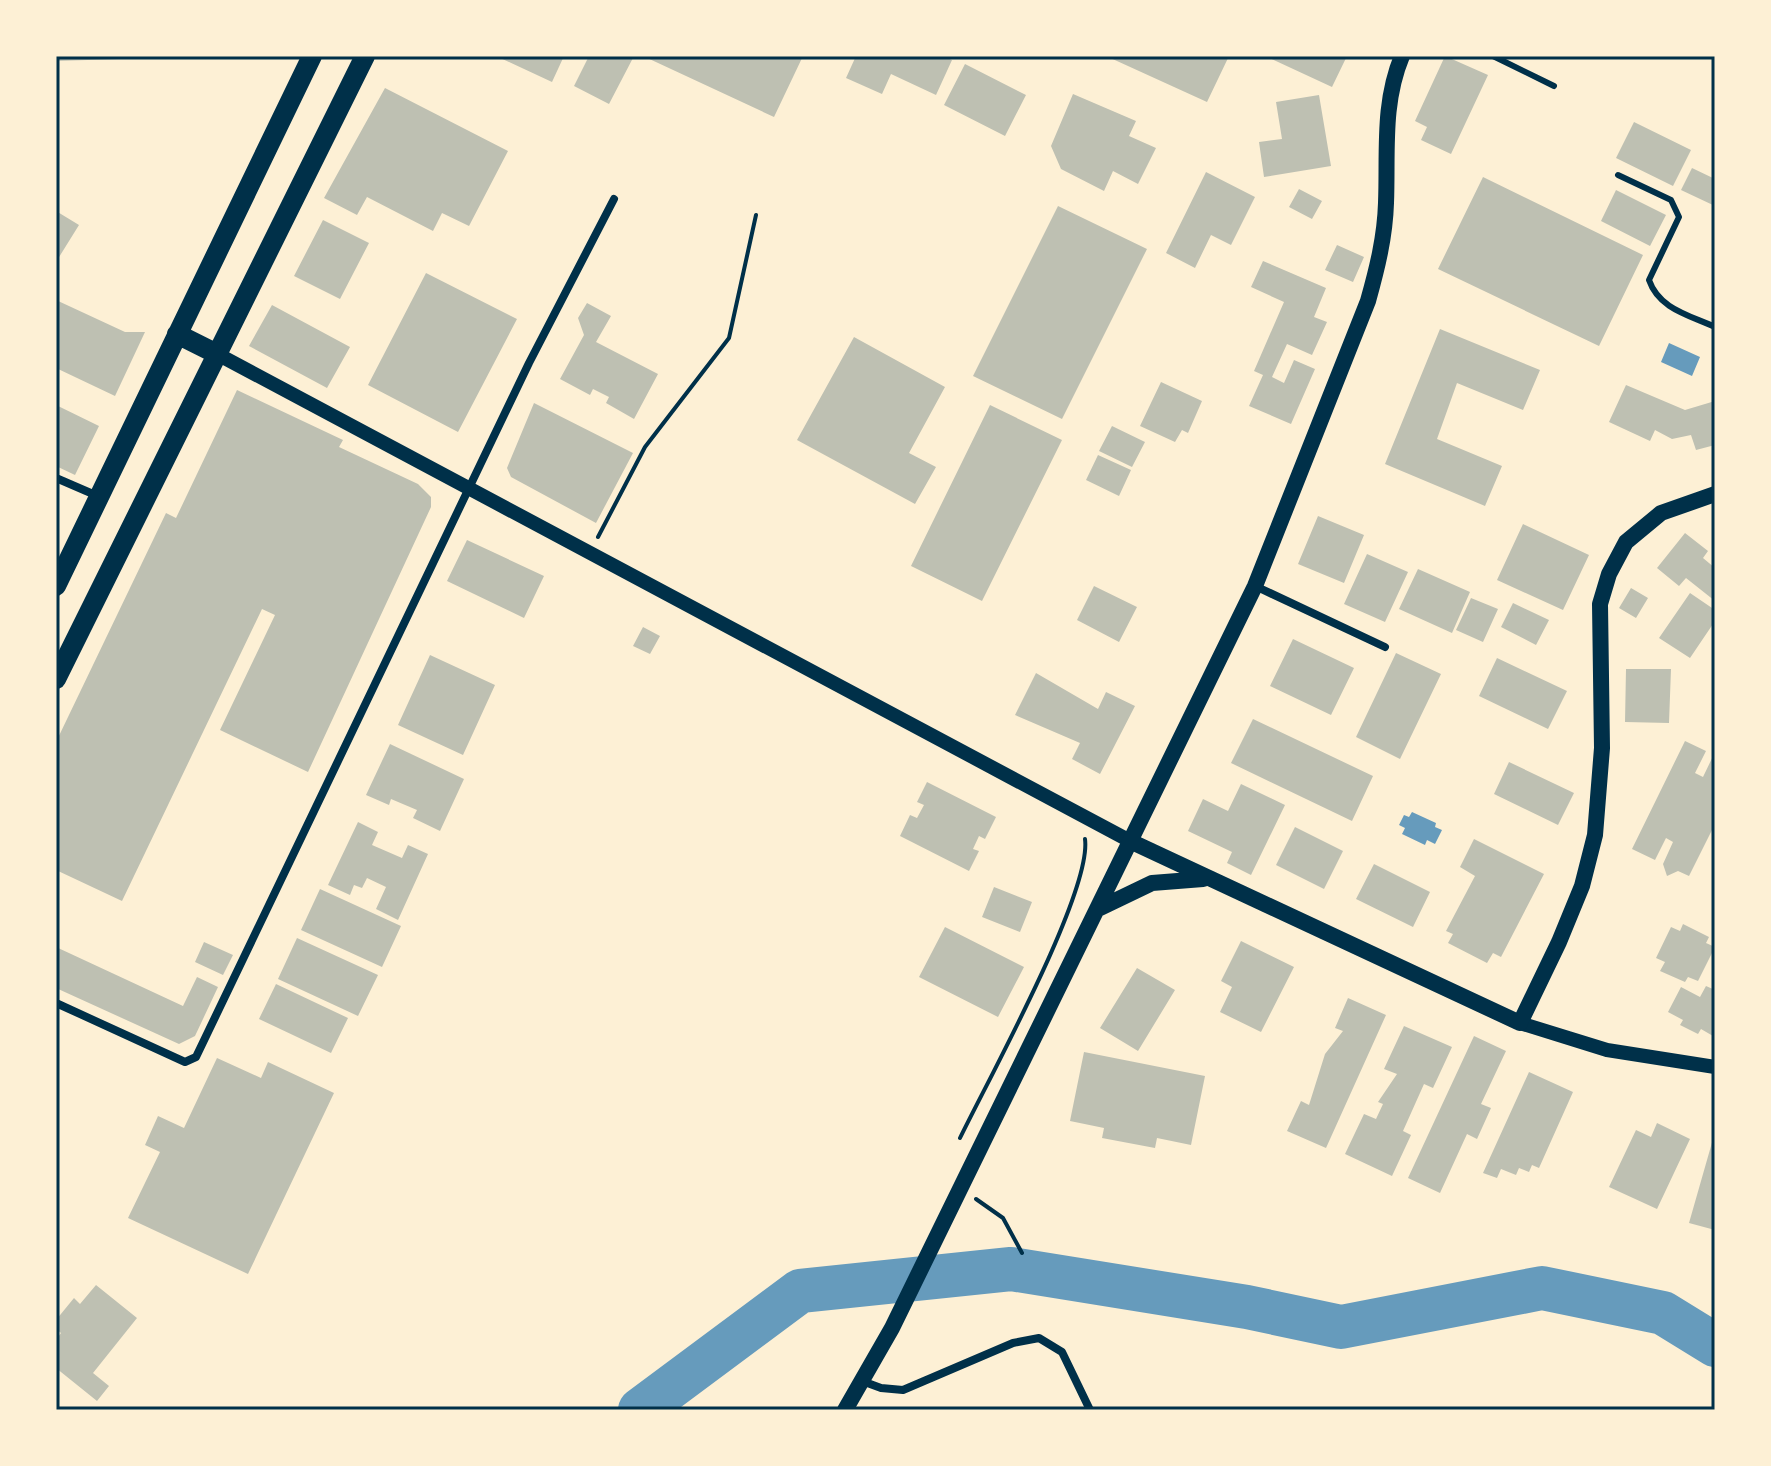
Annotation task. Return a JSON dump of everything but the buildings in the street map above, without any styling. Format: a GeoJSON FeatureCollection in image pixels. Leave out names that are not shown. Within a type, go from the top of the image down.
{"type":"FeatureCollection","features":[{"type":"Feature","properties":{"kind":"main road"},"geometry":{"type":"LineString","coordinates":[[56,586],[312,56]]}},
{"type":"Feature","properties":{"kind":"main road"},"geometry":{"type":"LineString","coordinates":[[56,679],[365,56]]}},
{"type":"Feature","properties":{"kind":"main road"},"geometry":{"type":"LineString","coordinates":[[845,1410],[892,1328],[1255,586],[1368,301],[1380,257],[1386,205],[1385,126],[1395,73],[1402,56]]}},
{"type":"Feature","properties":{"kind":"main road"},"geometry":{"type":"LineString","coordinates":[[177,334],[219,355]]}},
{"type":"Feature","properties":{"kind":"main road"},"geometry":{"type":"LineString","coordinates":[[1132,842],[1520,1023],[1582,886],[1595,835],[1602,748],[1600,604],[1609,574],[1626,542],[1661,513],[1715,494]]}},
{"type":"Feature","properties":{"kind":"main road"},"geometry":{"type":"LineString","coordinates":[[1099,909],[1152,883],[1208,879]]}},
{"type":"Feature","properties":{"kind":"street"},"geometry":{"type":"LineString","coordinates":[[56,1003],[185,1062],[196,1057],[469,488],[614,199]]}},
{"type":"Feature","properties":{"kind":"street"},"geometry":{"type":"LineString","coordinates":[[219,355],[1132,842]]}},
{"type":"Feature","properties":{"kind":"street"},"geometry":{"type":"LineString","coordinates":[[56,478],[100,498]]}},
{"type":"Feature","properties":{"kind":"street"},"geometry":{"type":"LineString","coordinates":[[1255,586],[1385,647]]}},
{"type":"Feature","properties":{"kind":"street"},"geometry":{"type":"LineString","coordinates":[[1520,1023],[1607,1050],[1715,1067]]}},
{"type":"Feature","properties":{"kind":"street"},"geometry":{"type":"LineString","coordinates":[[862,1381],[881,1388],[903,1390],[1013,1343],[1039,1338],[1057,1345],[1076,1377],[1090,1410]]}},
{"type":"Feature","properties":{"kind":"lane"},"geometry":{"type":"LineString","coordinates":[[1493,56],[1554,86]]}},
{"type":"Feature","properties":{"kind":"lane"},"geometry":{"type":"LineString","coordinates":[[1618,175],[1671,200],[1679,217],[1649,280],[1654,293],[1665,304],[1715,327]]}},
{"type":"Feature","properties":{"kind":"path"},"geometry":{"type":"LineString","coordinates":[[589,553],[645,447],[729,338],[756,215]]}},
{"type":"Feature","properties":{"kind":"path"},"geometry":{"type":"LineString","coordinates":[[956,1146],[1067,916],[1087,860],[1083,817]]}},
{"type":"Feature","properties":{"kind":"path"},"geometry":{"type":"LineString","coordinates":[[959,1191],[987,1205],[1003,1218],[1022,1253]]}},
{"type":"Feature","properties":{"kind":"water"},"geometry":{"type":"Polygon","coordinates":[[[1669,343],[1700,357],[1692,376],[1661,362],[1669,343]]]}},
{"type":"Feature","properties":{"kind":"water"},"geometry":{"type":"Polygon","coordinates":[[[1412,812],[1436,823],[1435,827],[1442,830],[1435,844],[1427,840],[1425,845],[1402,834],[1405,828],[1399,825],[1404,815],[1409,817],[1412,812]]]}},
{"type":"Feature","properties":{"kind":"waterway"},"geometry":{"type":"LineString","coordinates":[[640,1410],[800,1291],[1011,1269],[1247,1307],[1341,1327],[1542,1288],[1663,1313],[1715,1345]]}}]}
